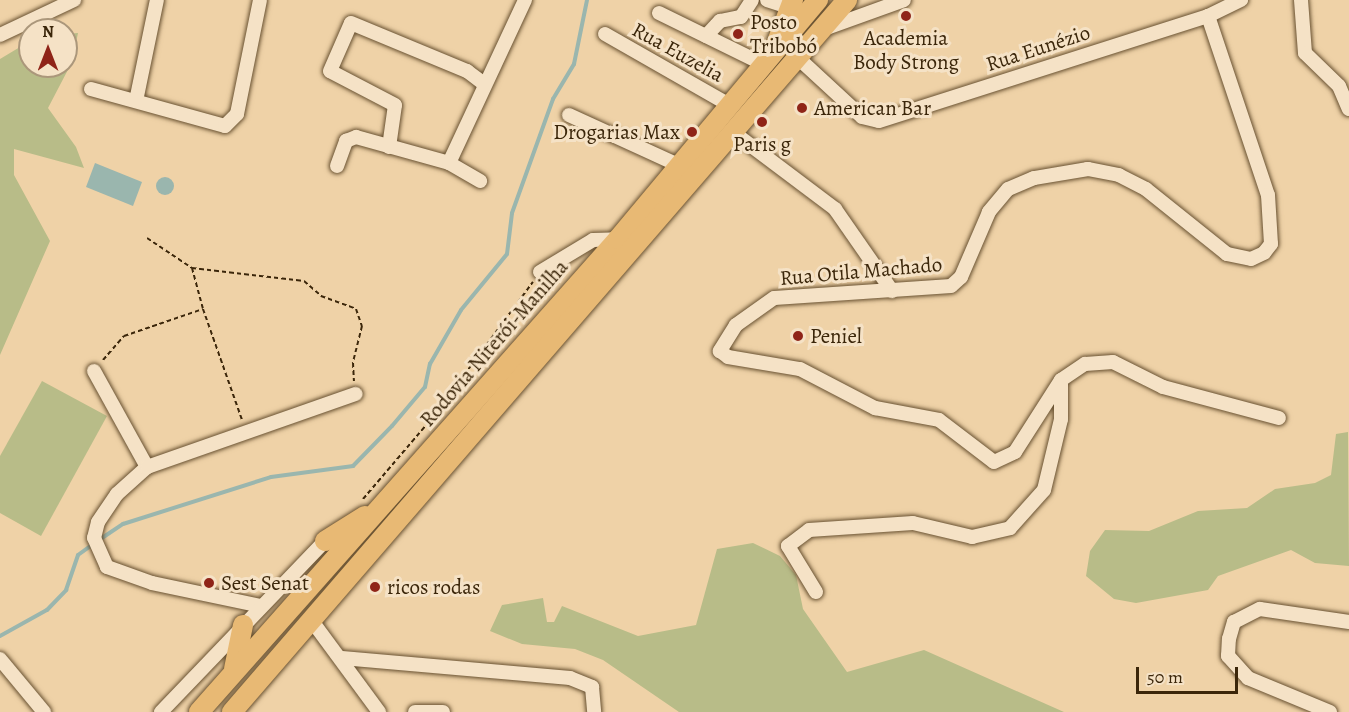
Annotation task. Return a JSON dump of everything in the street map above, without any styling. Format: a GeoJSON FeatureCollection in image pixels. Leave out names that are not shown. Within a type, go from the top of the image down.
{"type":"FeatureCollection","features":[{"type":"Feature","properties":{"kind":"highway","name":"Rodovia Niterói-Manilha"},"geometry":{"type":"LineString","coordinates":[[199,712],[388,502],[618,239],[818,0]]}},
{"type":"Feature","properties":{"kind":"highway","name":"Rodovia Niterói-Manilha"},"geometry":{"type":"LineString","coordinates":[[232,712],[847,0]]}},
{"type":"Feature","properties":{"kind":"highway"},"geometry":{"type":"LineString","coordinates":[[769,60],[791,4]]}},
{"type":"Feature","properties":{"kind":"highway"},"geometry":{"type":"LineString","coordinates":[[325,542],[388,502]]}},
{"type":"Feature","properties":{"kind":"highway"},"geometry":{"type":"LineString","coordinates":[[234,672],[243,625]]}},
{"type":"Feature","properties":{"kind":"street"},"geometry":{"type":"LineString","coordinates":[[0,35],[74,0]]}},
{"type":"Feature","properties":{"kind":"street"},"geometry":{"type":"LineString","coordinates":[[136,101],[158,0]]}},
{"type":"Feature","properties":{"kind":"street"},"geometry":{"type":"LineString","coordinates":[[91,89],[217,126],[232,122],[260,0]]}},
{"type":"Feature","properties":{"kind":"street"},"geometry":{"type":"LineString","coordinates":[[449,163],[525,0]]}},
{"type":"Feature","properties":{"kind":"street"},"geometry":{"type":"LineString","coordinates":[[706,36],[720,21],[741,18],[752,0]]}},
{"type":"Feature","properties":{"kind":"street"},"geometry":{"type":"LineString","coordinates":[[767,0],[791,4]]}},
{"type":"Feature","properties":{"kind":"street"},"geometry":{"type":"LineString","coordinates":[[822,30],[904,0]]}},
{"type":"Feature","properties":{"kind":"street","name":"Rua Eunézio"},"geometry":{"type":"LineString","coordinates":[[797,57],[862,117],[879,121],[1208,16],[1241,0]]}},
{"type":"Feature","properties":{"kind":"street"},"geometry":{"type":"LineString","coordinates":[[1301,0],[1305,53],[1339,86],[1349,109]]}},
{"type":"Feature","properties":{"kind":"street"},"geometry":{"type":"LineString","coordinates":[[659,13],[706,36],[769,60]]}},
{"type":"Feature","properties":{"kind":"street","name":"Rua Otila Machado"},"geometry":{"type":"LineString","coordinates":[[1208,16],[1268,195],[1271,244],[1264,253],[1251,260],[1227,254],[1146,189],[1119,175],[1088,169],[1035,178],[1008,189],[989,212],[962,277],[951,286],[774,298],[736,325],[720,351],[728,357],[800,369],[875,408],[939,420],[994,462],[1015,452],[1061,380],[1085,364],[1113,362],[1164,387],[1279,418]]}},
{"type":"Feature","properties":{"kind":"street"},"geometry":{"type":"LineString","coordinates":[[389,147],[395,105],[330,71],[351,23],[468,71],[484,84]]}},
{"type":"Feature","properties":{"kind":"street","name":"Rua Euzelia"},"geometry":{"type":"LineString","coordinates":[[605,34],[731,106]]}},
{"type":"Feature","properties":{"kind":"street"},"geometry":{"type":"LineString","coordinates":[[569,115],[678,165]]}},
{"type":"Feature","properties":{"kind":"street"},"geometry":{"type":"LineString","coordinates":[[733,132],[835,209],[892,291]]}},
{"type":"Feature","properties":{"kind":"street"},"geometry":{"type":"LineString","coordinates":[[337,166],[350,138],[449,163],[480,181]]}},
{"type":"Feature","properties":{"kind":"street"},"geometry":{"type":"LineString","coordinates":[[540,272],[593,240],[618,239]]}},
{"type":"Feature","properties":{"kind":"street"},"geometry":{"type":"LineString","coordinates":[[94,371],[147,466]]}},
{"type":"Feature","properties":{"kind":"street"},"geometry":{"type":"LineString","coordinates":[[816,592],[788,546],[809,530],[913,523],[972,537],[1010,528],[1044,490],[1061,419],[1061,380]]}},
{"type":"Feature","properties":{"kind":"street"},"geometry":{"type":"LineString","coordinates":[[261,606],[152,583],[107,567],[100,558],[94,538],[117,494],[147,466],[356,394]]}},
{"type":"Feature","properties":{"kind":"street"},"geometry":{"type":"LineString","coordinates":[[161,712],[325,542]]}},
{"type":"Feature","properties":{"kind":"street"},"geometry":{"type":"LineString","coordinates":[[1330,712],[1248,678],[1228,656],[1229,639],[1234,622],[1260,609],[1349,622]]}},
{"type":"Feature","properties":{"kind":"street"},"geometry":{"type":"LineString","coordinates":[[312,621],[342,658],[379,712]]}},
{"type":"Feature","properties":{"kind":"street"},"geometry":{"type":"LineString","coordinates":[[342,658],[570,678],[592,687],[594,712]]}},
{"type":"Feature","properties":{"kind":"street"},"geometry":{"type":"LineString","coordinates":[[3,663],[44,712]]}},
{"type":"Feature","properties":{"kind":"street"},"geometry":{"type":"LineString","coordinates":[[416,712],[443,712]]}},
{"type":"Feature","properties":{"kind":"path"},"geometry":{"type":"LineString","coordinates":[[147,238],[192,268],[304,281],[321,296],[356,309],[362,326],[353,363],[356,394]]}},
{"type":"Feature","properties":{"kind":"path"},"geometry":{"type":"LineString","coordinates":[[192,268],[203,309],[246,431]]}},
{"type":"Feature","properties":{"kind":"path"},"geometry":{"type":"LineString","coordinates":[[355,508],[433,417],[540,272]]}},
{"type":"Feature","properties":{"kind":"path"},"geometry":{"type":"LineString","coordinates":[[94,371],[124,336],[203,309]]}},
{"type":"Feature","properties":{"kind":"green space"},"geometry":{"type":"Polygon","coordinates":[[[18,48],[18,78],[64,78],[48,108],[76,147],[84,168],[14,149],[14,175],[50,241],[0,355],[0,59],[18,48]]]}},
{"type":"Feature","properties":{"kind":"green space"},"geometry":{"type":"Polygon","coordinates":[[[42,381],[107,416],[41,536],[0,513],[0,456],[42,381]]]}},
{"type":"Feature","properties":{"kind":"green space"},"geometry":{"type":"Polygon","coordinates":[[[1348,432],[1349,566],[1315,563],[1291,550],[1218,576],[1208,590],[1136,603],[1114,599],[1086,576],[1090,551],[1105,530],[1149,531],[1198,511],[1247,508],[1275,489],[1315,483],[1331,475],[1336,434],[1348,432]]]}},
{"type":"Feature","properties":{"kind":"green space"},"geometry":{"type":"Polygon","coordinates":[[[753,543],[780,556],[796,575],[803,609],[847,672],[924,650],[1064,712],[679,712],[603,660],[575,649],[522,644],[490,631],[502,605],[543,598],[547,622],[554,622],[562,606],[638,636],[696,625],[717,549],[753,543]]]}},
{"type":"Feature","properties":{"kind":"water"},"geometry":{"type":"Polygon","coordinates":[[[95,163],[142,182],[133,206],[86,187],[95,163]]]}},
{"type":"Feature","properties":{"kind":"water"},"geometry":{"type":"Polygon","coordinates":[[[165,177],[171,180],[174,186],[171,192],[165,195],[159,192],[156,186],[159,180],[165,177]]]}},
{"type":"Feature","properties":{"kind":"waterway"},"geometry":{"type":"LineString","coordinates":[[99,540],[123,524],[271,477],[353,466],[392,426],[425,387],[430,364],[461,310],[507,254],[512,213],[553,99],[574,64],[587,0]]}},
{"type":"Feature","properties":{"kind":"waterway"},"geometry":{"type":"LineString","coordinates":[[0,636],[47,610],[66,590],[78,555],[93,544]]}},
{"type":"Feature","properties":{"kind":"place","name":"Academia Body Strong"},"geometry":{"type":"Point","coordinates":[906,16]}},
{"type":"Feature","properties":{"kind":"place","name":"Posto Tribobó"},"geometry":{"type":"Point","coordinates":[738,34]}},
{"type":"Feature","properties":{"kind":"place","name":"American Bar"},"geometry":{"type":"Point","coordinates":[802,108]}},
{"type":"Feature","properties":{"kind":"place","name":"Paris g"},"geometry":{"type":"Point","coordinates":[762,122]}},
{"type":"Feature","properties":{"kind":"place","name":"Drogarias Max"},"geometry":{"type":"Point","coordinates":[692,132]}},
{"type":"Feature","properties":{"kind":"place","name":"Peniel"},"geometry":{"type":"Point","coordinates":[798,336]}},
{"type":"Feature","properties":{"kind":"place","name":"Sest Senat"},"geometry":{"type":"Point","coordinates":[209,583]}},
{"type":"Feature","properties":{"kind":"place","name":"ricos rodas"},"geometry":{"type":"Point","coordinates":[375,587]}}]}
